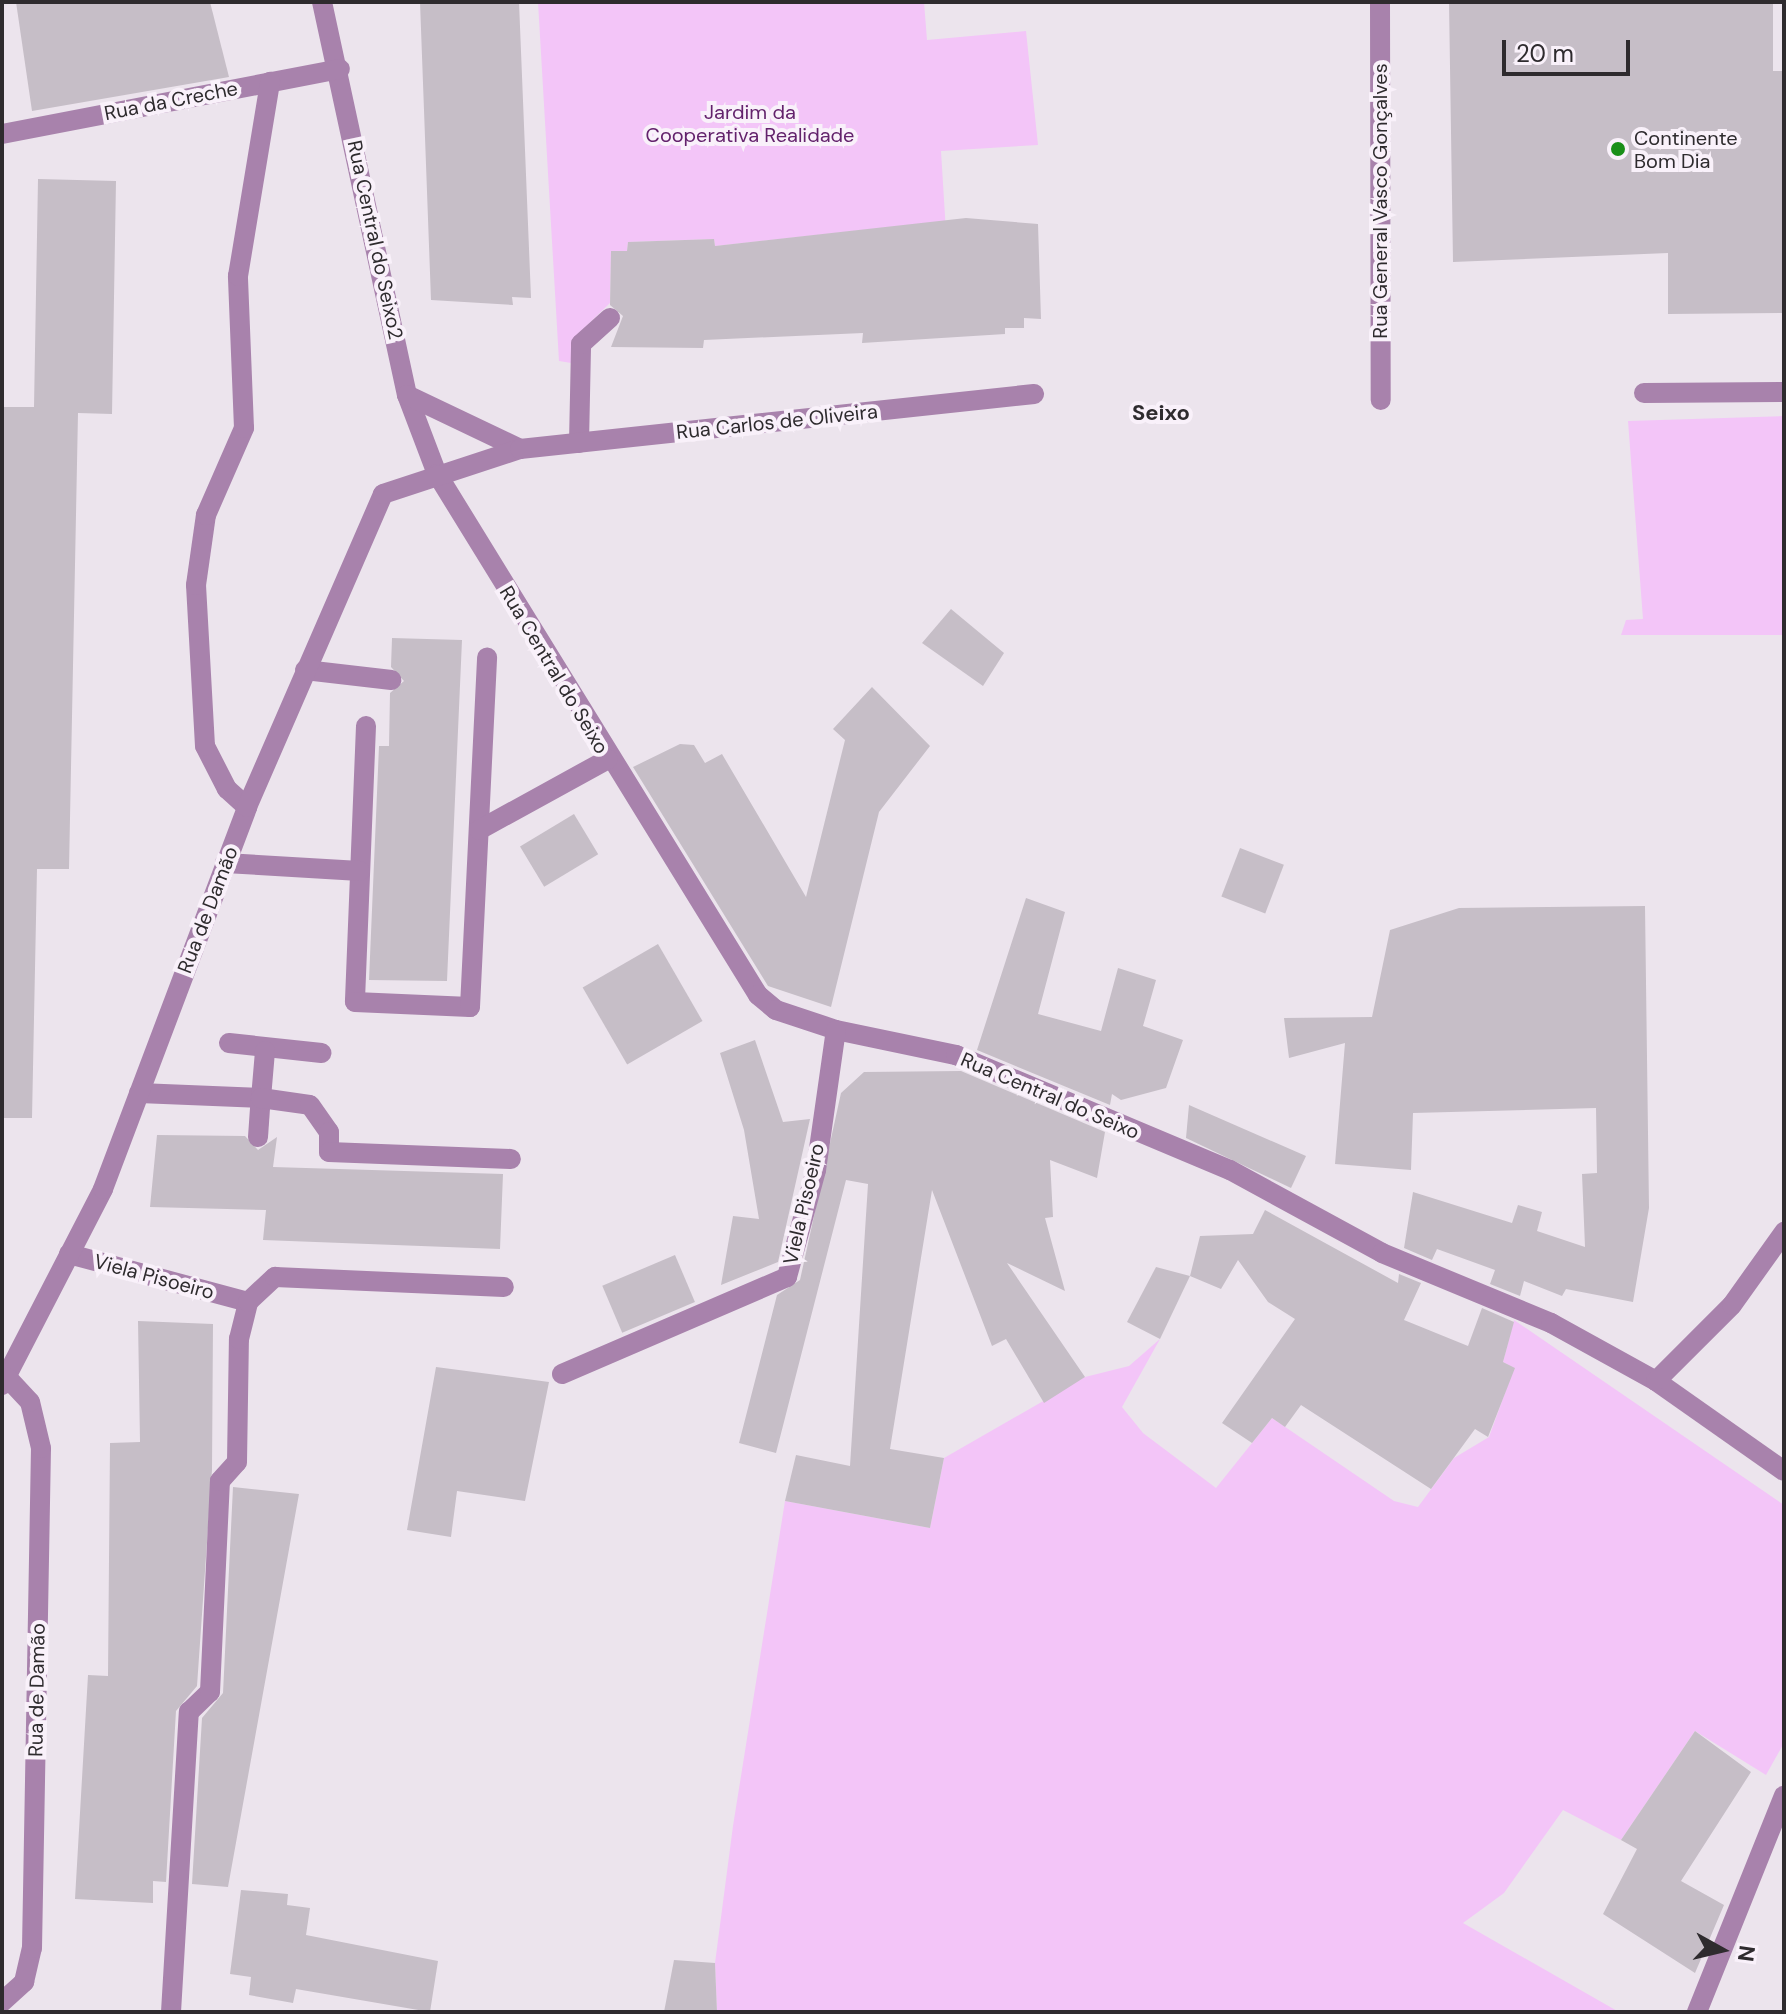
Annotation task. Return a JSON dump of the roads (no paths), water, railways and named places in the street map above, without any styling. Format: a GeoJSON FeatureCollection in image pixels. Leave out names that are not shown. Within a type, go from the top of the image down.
{"type":"FeatureCollection","features":[{"type":"Feature","properties":{"kind":"street","name":"Rua Central do Seixo2"},"geometry":{"type":"LineString","coordinates":[[322,2],[340,69],[407,395],[437,474]]}},
{"type":"Feature","properties":{"kind":"street","name":"Rua General Vasco Gonçalves"},"geometry":{"type":"LineString","coordinates":[[1380,2],[1381,400]]}},
{"type":"Feature","properties":{"kind":"street","name":"Rua da Creche"},"geometry":{"type":"LineString","coordinates":[[2,134],[340,69]]}},
{"type":"Feature","properties":{"kind":"street"},"geometry":{"type":"LineString","coordinates":[[247,807],[227,789],[205,746],[196,585],[206,515],[244,428],[238,276],[270,82]]}},
{"type":"Feature","properties":{"kind":"street"},"geometry":{"type":"LineString","coordinates":[[579,443],[581,344],[610,318]]}},
{"type":"Feature","properties":{"kind":"street"},"geometry":{"type":"LineString","coordinates":[[1644,393],[1784,392]]}},
{"type":"Feature","properties":{"kind":"street","name":"Rua Carlos de Oliveira"},"geometry":{"type":"LineString","coordinates":[[437,474],[520,449],[1034,394]]}},
{"type":"Feature","properties":{"kind":"street"},"geometry":{"type":"LineString","coordinates":[[407,395],[520,449]]}},
{"type":"Feature","properties":{"kind":"street","name":"Rua de Damão"},"geometry":{"type":"LineString","coordinates":[[2,2002],[24,1982],[32,1948],[41,1448],[30,1402],[4,1380],[69,1254],[139,1093],[247,807],[375,503],[437,474]]}},
{"type":"Feature","properties":{"kind":"street","name":"Rua Central do Seixo"},"geometry":{"type":"LineString","coordinates":[[437,474],[608,759],[758,995],[776,1010],[836,1030],[956,1055],[1230,1170],[1382,1253],[1551,1323],[1656,1381],[1784,1471]]}},
{"type":"Feature","properties":{"kind":"street"},"geometry":{"type":"LineString","coordinates":[[366,726],[355,1002],[470,1007],[487,657]]}},
{"type":"Feature","properties":{"kind":"street"},"geometry":{"type":"LineString","coordinates":[[305,670],[391,680]]}},
{"type":"Feature","properties":{"kind":"street"},"geometry":{"type":"LineString","coordinates":[[479,830],[608,759]]}},
{"type":"Feature","properties":{"kind":"street"},"geometry":{"type":"LineString","coordinates":[[225,863],[360,871]]}},
{"type":"Feature","properties":{"kind":"street","name":"Viela Pisoeiro"},"geometry":{"type":"LineString","coordinates":[[562,1374],[787,1277],[816,1170],[836,1030]]}},
{"type":"Feature","properties":{"kind":"street"},"geometry":{"type":"LineString","coordinates":[[229,1043],[265,1051],[321,1053]]}},
{"type":"Feature","properties":{"kind":"street"},"geometry":{"type":"LineString","coordinates":[[258,1137],[265,1051]]}},
{"type":"Feature","properties":{"kind":"street"},"geometry":{"type":"LineString","coordinates":[[139,1093],[261,1098],[310,1105],[329,1132],[329,1152],[511,1159]]}},
{"type":"Feature","properties":{"kind":"street"},"geometry":{"type":"LineString","coordinates":[[1656,1381],[1732,1305],[1784,1232]]}},
{"type":"Feature","properties":{"kind":"street","name":"Viela Pisoeiro"},"geometry":{"type":"LineString","coordinates":[[69,1254],[248,1302]]}},
{"type":"Feature","properties":{"kind":"street"},"geometry":{"type":"LineString","coordinates":[[171,2012],[189,1712],[210,1692],[220,1481],[237,1462],[239,1339],[248,1302],[275,1277],[504,1287]]}},
{"type":"Feature","properties":{"kind":"street"},"geometry":{"type":"LineString","coordinates":[[1697,2012],[1784,1796]]}},
{"type":"Feature","properties":{"kind":"place","name":"Continente Bom Dia"},"geometry":{"type":"Point","coordinates":[1618,149]}},
{"type":"Feature","properties":{"kind":"district","name":"Seixo"},"geometry":{"type":"Point","coordinates":[1161,413]}},
{"type":"Feature","properties":{"kind":"park label","name":"Jardim da Cooperativa Realidade"},"geometry":{"type":"Point","coordinates":[750,124]}}]}
